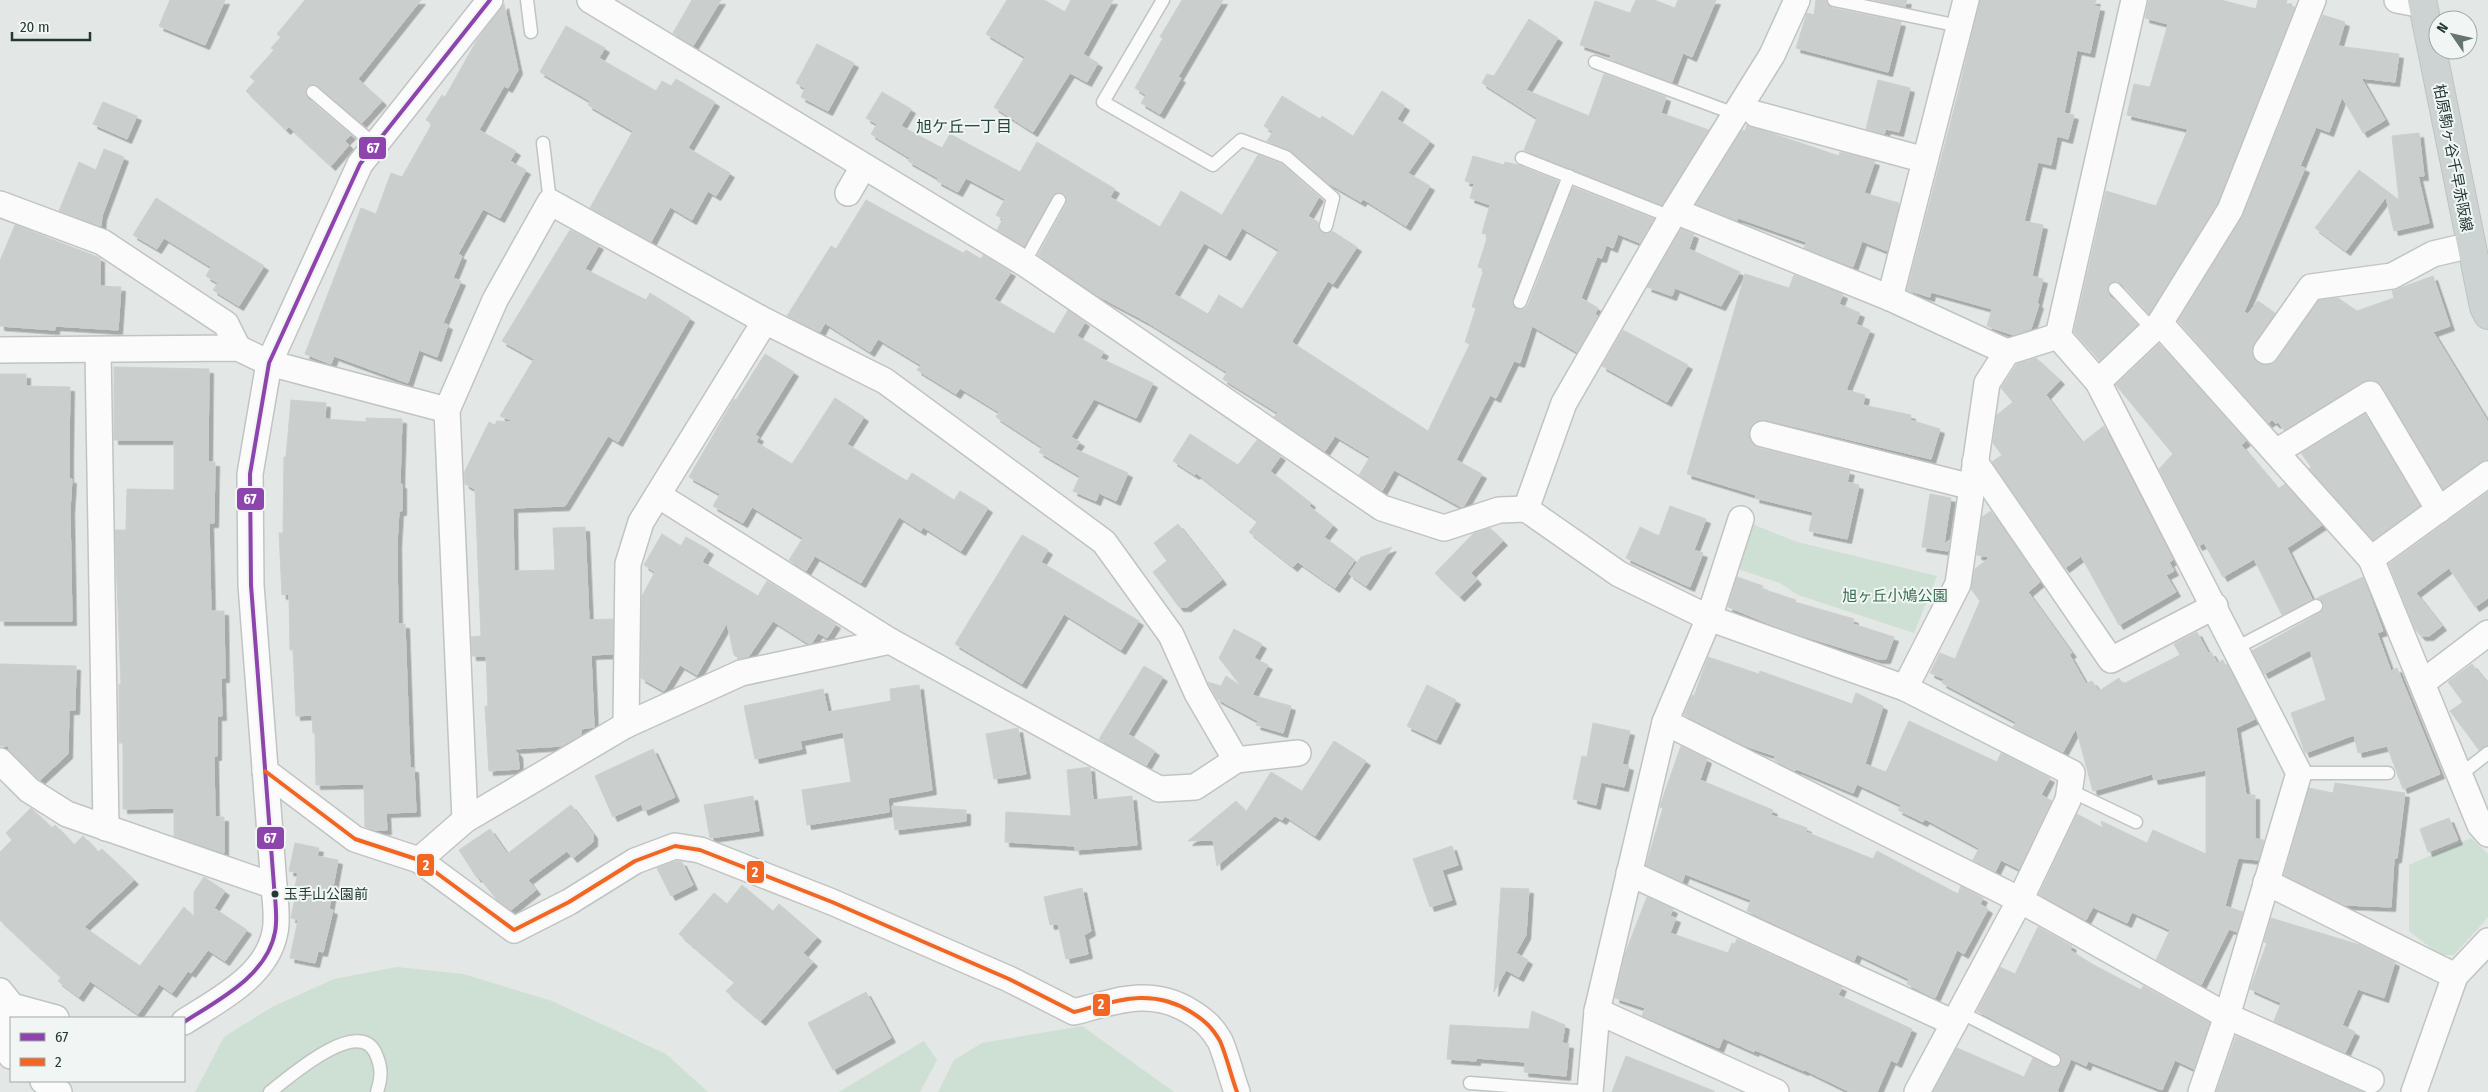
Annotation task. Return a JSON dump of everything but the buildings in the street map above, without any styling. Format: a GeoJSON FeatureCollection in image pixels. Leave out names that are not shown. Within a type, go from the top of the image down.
{"type":"FeatureCollection","features":[{"type":"Feature","properties":{"kind":"main road","name":"柏原駒ヶ谷千早赤阪線"},"geometry":{"type":"LineString","coordinates":[[2414,2],[2484,307],[2488,315]]}},
{"type":"Feature","properties":{"kind":"street"},"geometry":{"type":"LineString","coordinates":[[185,1021],[241,984],[264,959],[275,932],[274,886],[251,585],[250,474],[269,363],[360,164],[490,0]]}},
{"type":"Feature","properties":{"kind":"street"},"geometry":{"type":"LineString","coordinates":[[590,0],[1024,263],[1382,508],[1444,528],[1498,510],[1526,509],[1619,574],[1709,618],[1905,688],[2072,773],[2068,800],[2020,900],[1917,1092]]}},
{"type":"Feature","properties":{"kind":"street"},"geometry":{"type":"LineString","coordinates":[[1526,509],[1564,403],[1673,214],[1746,114],[1797,0]]}},
{"type":"Feature","properties":{"kind":"street"},"geometry":{"type":"LineString","coordinates":[[1890,298],[1966,0]]}},
{"type":"Feature","properties":{"kind":"street"},"geometry":{"type":"LineString","coordinates":[[2058,336],[2134,0]]}},
{"type":"Feature","properties":{"kind":"street"},"geometry":{"type":"LineString","coordinates":[[2098,382],[2157,326],[2230,210],[2313,0]]}},
{"type":"Feature","properties":{"kind":"street"},"geometry":{"type":"LineString","coordinates":[[1746,114],[1925,160]]}},
{"type":"Feature","properties":{"kind":"street"},"geometry":{"type":"LineString","coordinates":[[848,194],[863,167]]}},
{"type":"Feature","properties":{"kind":"street"},"geometry":{"type":"LineString","coordinates":[[465,820],[447,410],[496,300],[550,202],[765,321],[885,381],[1104,542],[1171,635],[1197,693],[1236,760]]}},
{"type":"Feature","properties":{"kind":"street"},"geometry":{"type":"LineString","coordinates":[[0,204],[102,242],[226,324],[238,348]]}},
{"type":"Feature","properties":{"kind":"street"},"geometry":{"type":"LineString","coordinates":[[1673,214],[1890,298],[2006,352]]}},
{"type":"Feature","properties":{"kind":"street"},"geometry":{"type":"LineString","coordinates":[[2266,351],[2311,287],[2392,276],[2433,254],[2471,245]]}},
{"type":"Feature","properties":{"kind":"street"},"geometry":{"type":"LineString","coordinates":[[626,725],[628,564],[641,522],[765,321]]}},
{"type":"Feature","properties":{"kind":"street"},"geometry":{"type":"LineString","coordinates":[[2157,326],[2276,452],[2371,559],[2480,825],[2488,834]]}},
{"type":"Feature","properties":{"kind":"street"},"geometry":{"type":"LineString","coordinates":[[1905,688],[1958,584],[1987,383],[2006,352],[2058,336]]}},
{"type":"Feature","properties":{"kind":"street"},"geometry":{"type":"LineString","coordinates":[[2058,336],[2098,382],[2215,606],[2299,773],[2227,1016],[2201,1092]]}},
{"type":"Feature","properties":{"kind":"street"},"geometry":{"type":"LineString","coordinates":[[0,350],[238,348],[269,363],[447,410]]}},
{"type":"Feature","properties":{"kind":"street"},"geometry":{"type":"LineString","coordinates":[[98,350],[106,828]]}},
{"type":"Feature","properties":{"kind":"street"},"geometry":{"type":"LineString","coordinates":[[2276,452],[2370,394],[2439,510]]}},
{"type":"Feature","properties":{"kind":"street"},"geometry":{"type":"LineString","coordinates":[[1762,434],[1972,487]]}},
{"type":"Feature","properties":{"kind":"street"},"geometry":{"type":"LineString","coordinates":[[1976,462],[2111,660],[2215,606]]}},
{"type":"Feature","properties":{"kind":"street"},"geometry":{"type":"LineString","coordinates":[[2371,559],[2488,474]]}},
{"type":"Feature","properties":{"kind":"street"},"geometry":{"type":"LineString","coordinates":[[658,495],[890,641],[1159,790],[1195,787],[1236,760],[1298,754]]}},
{"type":"Feature","properties":{"kind":"street"},"geometry":{"type":"LineString","coordinates":[[1590,1092],[1597,1011],[1665,722],[1709,618],[1741,519]]}},
{"type":"Feature","properties":{"kind":"street"},"geometry":{"type":"LineString","coordinates":[[2422,683],[2488,632]]}},
{"type":"Feature","properties":{"kind":"street"},"geometry":{"type":"LineString","coordinates":[[419,860],[465,820],[626,725],[741,672],[890,641]]}},
{"type":"Feature","properties":{"kind":"street"},"geometry":{"type":"LineString","coordinates":[[1665,722],[2020,900],[2227,1016],[2371,1080]]}},
{"type":"Feature","properties":{"kind":"street"},"geometry":{"type":"LineString","coordinates":[[0,761],[29,790],[67,814],[274,886]]}},
{"type":"Feature","properties":{"kind":"street"},"geometry":{"type":"LineString","coordinates":[[265,771],[355,839],[419,860],[514,930],[569,902],[635,861],[675,846],[700,850],[832,902],[1009,978],[1074,1012],[1141,997],[1163,999],[1180,1005],[1208,1023],[1220,1042],[1236,1092]]}},
{"type":"Feature","properties":{"kind":"street"},"geometry":{"type":"LineString","coordinates":[[1629,873],[1957,1017]]}},
{"type":"Feature","properties":{"kind":"street"},"geometry":{"type":"LineString","coordinates":[[2266,882],[2455,976]]}},
{"type":"Feature","properties":{"kind":"street"},"geometry":{"type":"LineString","coordinates":[[2414,1092],[2455,976],[2488,942]]}},
{"type":"Feature","properties":{"kind":"street"},"geometry":{"type":"LineString","coordinates":[[10,1054],[7,1049],[6,998],[54,1017]]}},
{"type":"Feature","properties":{"kind":"street"},"geometry":{"type":"LineString","coordinates":[[1597,1011],[1776,1092]]}},
{"type":"Feature","properties":{"kind":"street"},"geometry":{"type":"LineString","coordinates":[[44,1082],[59,1092]]}},
{"type":"Feature","properties":{"kind":"lane"},"geometry":{"type":"LineString","coordinates":[[527,0],[531,32]]}},
{"type":"Feature","properties":{"kind":"lane"},"geometry":{"type":"LineString","coordinates":[[1164,0],[1103,102],[1213,165],[1240,140],[1286,157],[1333,198],[1326,226]]}},
{"type":"Feature","properties":{"kind":"lane"},"geometry":{"type":"LineString","coordinates":[[1834,0],[1959,26]]}},
{"type":"Feature","properties":{"kind":"lane"},"geometry":{"type":"LineString","coordinates":[[1595,62],[1746,114]]}},
{"type":"Feature","properties":{"kind":"lane"},"geometry":{"type":"LineString","coordinates":[[313,92],[375,145]]}},
{"type":"Feature","properties":{"kind":"lane"},"geometry":{"type":"LineString","coordinates":[[543,143],[550,202]]}},
{"type":"Feature","properties":{"kind":"lane"},"geometry":{"type":"LineString","coordinates":[[1522,158],[1673,214]]}},
{"type":"Feature","properties":{"kind":"lane"},"geometry":{"type":"LineString","coordinates":[[1520,302],[1569,176]]}},
{"type":"Feature","properties":{"kind":"lane"},"geometry":{"type":"LineString","coordinates":[[1024,263],[1059,200]]}},
{"type":"Feature","properties":{"kind":"lane"},"geometry":{"type":"LineString","coordinates":[[2115,289],[2157,326]]}},
{"type":"Feature","properties":{"kind":"lane"},"geometry":{"type":"LineString","coordinates":[[2236,648],[2316,606]]}},
{"type":"Feature","properties":{"kind":"lane"},"geometry":{"type":"LineString","coordinates":[[2460,775],[2488,753]]}},
{"type":"Feature","properties":{"kind":"lane"},"geometry":{"type":"LineString","coordinates":[[2299,773],[2388,773]]}},
{"type":"Feature","properties":{"kind":"lane"},"geometry":{"type":"LineString","coordinates":[[2069,790],[2136,822]]}},
{"type":"Feature","properties":{"kind":"lane"},"geometry":{"type":"LineString","coordinates":[[1957,1017],[2054,1060]]}},
{"type":"Feature","properties":{"kind":"lane"},"geometry":{"type":"LineString","coordinates":[[270,1092],[316,1058],[345,1042],[361,1042],[373,1048],[381,1064],[381,1078],[377,1092]]}},
{"type":"Feature","properties":{"kind":"lane"},"geometry":{"type":"LineString","coordinates":[[1470,1083],[1590,1092]]}},
{"type":"Feature","properties":{"kind":"green space","name":"旭ヶ丘小鳩公園"},"geometry":{"type":"Polygon","coordinates":[[[1752,524],[1797,542],[1937,576],[1914,633],[1798,595],[1780,583],[1738,569],[1752,524]]]}},
{"type":"Feature","properties":{"kind":"green space"},"geometry":{"type":"Polygon","coordinates":[[[2471,838],[2488,854],[2488,917],[2454,955],[2440,955],[2409,931],[2409,865],[2471,838]]]}},
{"type":"Feature","properties":{"kind":"green space"},"geometry":{"type":"Polygon","coordinates":[[[397,967],[463,974],[552,1001],[666,1054],[708,1092],[195,1092],[224,1037],[272,1007],[334,979],[397,967]]]}},
{"type":"Feature","properties":{"kind":"green space"},"geometry":{"type":"Polygon","coordinates":[[[1082,1026],[1174,1092],[938,1092],[954,1060],[982,1043],[1082,1026]]]}},
{"type":"Feature","properties":{"kind":"green space"},"geometry":{"type":"Polygon","coordinates":[[[924,1041],[937,1060],[920,1092],[839,1092],[924,1041]]]}},
{"type":"Feature","properties":{"kind":"transit line","name":"67"},"geometry":{"type":"LineString","coordinates":[[185,1021],[226,995],[252,974],[270,948],[276,927],[251,585],[250,474],[269,363],[360,164],[490,0]]}},
{"type":"Feature","properties":{"kind":"transit line","name":"2"},"geometry":{"type":"LineString","coordinates":[[265,771],[355,839],[419,860],[514,930],[569,902],[635,861],[675,846],[700,850],[832,902],[1009,979],[1074,1012],[1133,998],[1162,1000],[1176,1004],[1200,1018],[1217,1036],[1225,1053],[1237,1092]]}},
{"type":"Feature","properties":{"kind":"place","name":"玉手山公園前"},"geometry":{"type":"Point","coordinates":[275,894]}},
{"type":"Feature","properties":{"kind":"district","name":"旭ケ丘一丁目"},"geometry":{"type":"Point","coordinates":[964,126]}}]}
